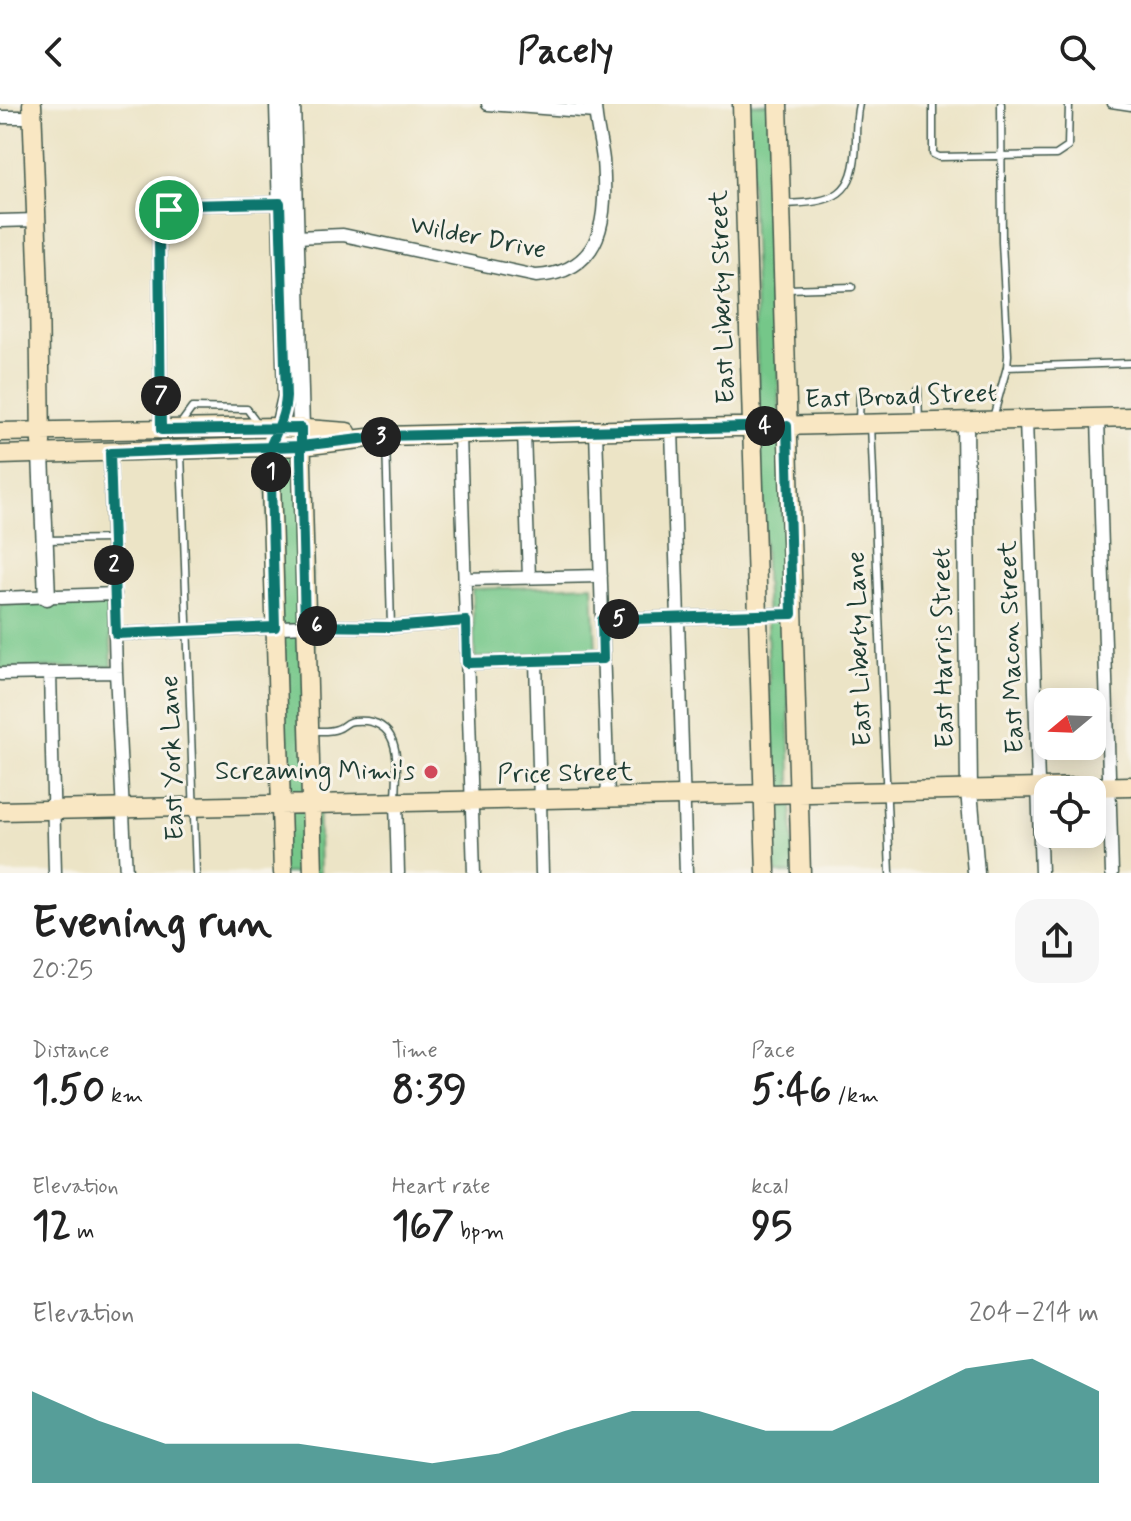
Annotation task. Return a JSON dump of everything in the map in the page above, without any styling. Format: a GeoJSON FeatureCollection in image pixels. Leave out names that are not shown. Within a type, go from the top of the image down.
{"type":"FeatureCollection","features":[{"type":"Feature","properties":{"kind":"main road","name":"East Liberty Street"},"geometry":{"type":"LineString","coordinates":[[742,104],[766,873]]}},
{"type":"Feature","properties":{"kind":"main road"},"geometry":{"type":"LineString","coordinates":[[778,104],[801,873]]}},
{"type":"Feature","properties":{"kind":"main road"},"geometry":{"type":"LineString","coordinates":[[32,110],[41,454]]}},
{"type":"Feature","properties":{"kind":"main road","name":"East Broad Street"},"geometry":{"type":"LineString","coordinates":[[0,455],[270,447],[301,437],[1131,417]]}},
{"type":"Feature","properties":{"kind":"main road","name":"East Broad Street"},"geometry":{"type":"LineString","coordinates":[[0,432],[270,427],[301,437]]}},
{"type":"Feature","properties":{"kind":"main road"},"geometry":{"type":"LineString","coordinates":[[270,427],[283,873]]}},
{"type":"Feature","properties":{"kind":"main road"},"geometry":{"type":"LineString","coordinates":[[301,437],[313,873]]}},
{"type":"Feature","properties":{"kind":"main road","name":"Price Street"},"geometry":{"type":"LineString","coordinates":[[1106,787],[1131,786]]}},
{"type":"Feature","properties":{"kind":"main road","name":"Price Street"},"geometry":{"type":"LineString","coordinates":[[0,811],[1034,788]]}},
{"type":"Feature","properties":{"kind":"street"},"geometry":{"type":"LineString","coordinates":[[278,104],[288,203],[296,237],[301,437]]}},
{"type":"Feature","properties":{"kind":"street"},"geometry":{"type":"LineString","coordinates":[[270,427],[285,409],[286,397],[292,104]]}},
{"type":"Feature","properties":{"kind":"street"},"geometry":{"type":"LineString","coordinates":[[488,104],[595,108]]}},
{"type":"Feature","properties":{"kind":"street","name":"Wilder Drive"},"geometry":{"type":"LineString","coordinates":[[296,237],[343,235],[536,276],[555,275],[573,268],[587,257],[601,228],[603,159],[595,108]]}},
{"type":"Feature","properties":{"kind":"street"},"geometry":{"type":"LineString","coordinates":[[0,117],[32,110]]}},
{"type":"Feature","properties":{"kind":"street"},"geometry":{"type":"LineString","coordinates":[[168,430],[159,234],[164,215],[178,206],[188,205],[288,203]]}},
{"type":"Feature","properties":{"kind":"street"},"geometry":{"type":"LineString","coordinates":[[0,221],[36,220]]}},
{"type":"Feature","properties":{"kind":"street"},"geometry":{"type":"LineString","coordinates":[[1098,418],[1112,873]]}},
{"type":"Feature","properties":{"kind":"street","name":"East Macon Street"},"geometry":{"type":"LineString","coordinates":[[1026,420],[1038,776]]}},
{"type":"Feature","properties":{"kind":"street","name":"East Harris Street"},"geometry":{"type":"LineString","coordinates":[[965,421],[969,790],[976,873]]}},
{"type":"Feature","properties":{"kind":"street"},"geometry":{"type":"LineString","coordinates":[[672,429],[686,873]]}},
{"type":"Feature","properties":{"kind":"street"},"geometry":{"type":"LineString","coordinates":[[596,431],[608,799]]}},
{"type":"Feature","properties":{"kind":"street"},"geometry":{"type":"LineString","coordinates":[[524,433],[529,578]]}},
{"type":"Feature","properties":{"kind":"street"},"geometry":{"type":"LineString","coordinates":[[460,435],[474,873]]}},
{"type":"Feature","properties":{"kind":"street"},"geometry":{"type":"LineString","coordinates":[[110,453],[126,873]]}},
{"type":"Feature","properties":{"kind":"street"},"geometry":{"type":"LineString","coordinates":[[41,454],[47,597]]}},
{"type":"Feature","properties":{"kind":"street"},"geometry":{"type":"LineString","coordinates":[[465,579],[601,576]]}},
{"type":"Feature","properties":{"kind":"street"},"geometry":{"type":"LineString","coordinates":[[0,598],[115,594]]}},
{"type":"Feature","properties":{"kind":"street"},"geometry":{"type":"LineString","coordinates":[[602,620],[792,614]]}},
{"type":"Feature","properties":{"kind":"street"},"geometry":{"type":"LineString","coordinates":[[116,634],[305,626],[391,627],[466,621]]}},
{"type":"Feature","properties":{"kind":"street"},"geometry":{"type":"LineString","coordinates":[[467,663],[603,659]]}},
{"type":"Feature","properties":{"kind":"street"},"geometry":{"type":"LineString","coordinates":[[536,661],[542,873]]}},
{"type":"Feature","properties":{"kind":"street"},"geometry":{"type":"LineString","coordinates":[[0,674],[116,672]]}},
{"type":"Feature","properties":{"kind":"street"},"geometry":{"type":"LineString","coordinates":[[50,673],[55,873]]}},
{"type":"Feature","properties":{"kind":"street"},"geometry":{"type":"LineString","coordinates":[[396,802],[398,873]]}},
{"type":"Feature","properties":{"kind":"street","name":"East Macon Street"},"geometry":{"type":"LineString","coordinates":[[1040,848],[1041,873]]}},
{"type":"Feature","properties":{"kind":"lane"},"geometry":{"type":"LineString","coordinates":[[781,204],[831,197],[849,184],[856,161],[856,113],[859,104]]}},
{"type":"Feature","properties":{"kind":"lane"},"geometry":{"type":"LineString","coordinates":[[933,104],[933,154],[939,157],[1056,155],[1068,147],[1069,104]]}},
{"type":"Feature","properties":{"kind":"lane"},"geometry":{"type":"LineString","coordinates":[[993,420],[1008,355],[1002,242],[1001,104]]}},
{"type":"Feature","properties":{"kind":"lane"},"geometry":{"type":"LineString","coordinates":[[1111,104],[1131,107]]}},
{"type":"Feature","properties":{"kind":"lane"},"geometry":{"type":"LineString","coordinates":[[783,289],[852,287]]}},
{"type":"Feature","properties":{"kind":"lane"},"geometry":{"type":"LineString","coordinates":[[1007,367],[1131,363]]}},
{"type":"Feature","properties":{"kind":"lane"},"geometry":{"type":"LineString","coordinates":[[918,389],[919,422]]}},
{"type":"Feature","properties":{"kind":"lane","name":"East Liberty Lane"},"geometry":{"type":"LineString","coordinates":[[860,392],[865,424],[890,873]]}},
{"type":"Feature","properties":{"kind":"lane"},"geometry":{"type":"LineString","coordinates":[[385,436],[391,627]]}},
{"type":"Feature","properties":{"kind":"lane","name":"East York Lane"},"geometry":{"type":"LineString","coordinates":[[181,451],[196,873]]}},
{"type":"Feature","properties":{"kind":"lane"},"geometry":{"type":"LineString","coordinates":[[45,540],[114,539]]}},
{"type":"Feature","properties":{"kind":"lane"},"geometry":{"type":"LineString","coordinates":[[308,731],[335,730],[354,721],[377,721],[382,724],[391,738],[397,760],[396,802]]}},
{"type":"Feature","properties":{"kind":"green space"},"geometry":{"type":"Polygon","coordinates":[[[748,104],[770,104],[794,873],[776,873],[748,104]]]}},
{"type":"Feature","properties":{"kind":"green space"},"geometry":{"type":"Polygon","coordinates":[[[309,451],[320,873],[280,873],[266,455],[309,451]]]}},
{"type":"Feature","properties":{"kind":"green space"},"geometry":{"type":"Polygon","coordinates":[[[593,585],[596,653],[475,658],[472,589],[593,585]]]}},
{"type":"Feature","properties":{"kind":"green space"},"geometry":{"type":"Polygon","coordinates":[[[109,601],[112,666],[0,669],[0,605],[109,601]]]}},
{"type":"Feature","properties":{"kind":"place","name":"Screaming Mimi's"},"geometry":{"type":"Point","coordinates":[431,772]}},
{"type":"Feature","properties":{"kind":"route"},"geometry":{"type":"LineString","coordinates":[[169,210],[164,215],[159,234],[161,430],[279,427],[301,428],[301,446],[301,458],[305,626],[391,627],[466,621],[467,663],[603,659],[602,620],[792,614],[787,426],[385,436],[301,446],[270,447],[181,451],[110,453],[116,634],[275,627],[270,447],[279,427],[285,409],[286,397],[280,203],[188,205],[169,210]]}}]}
